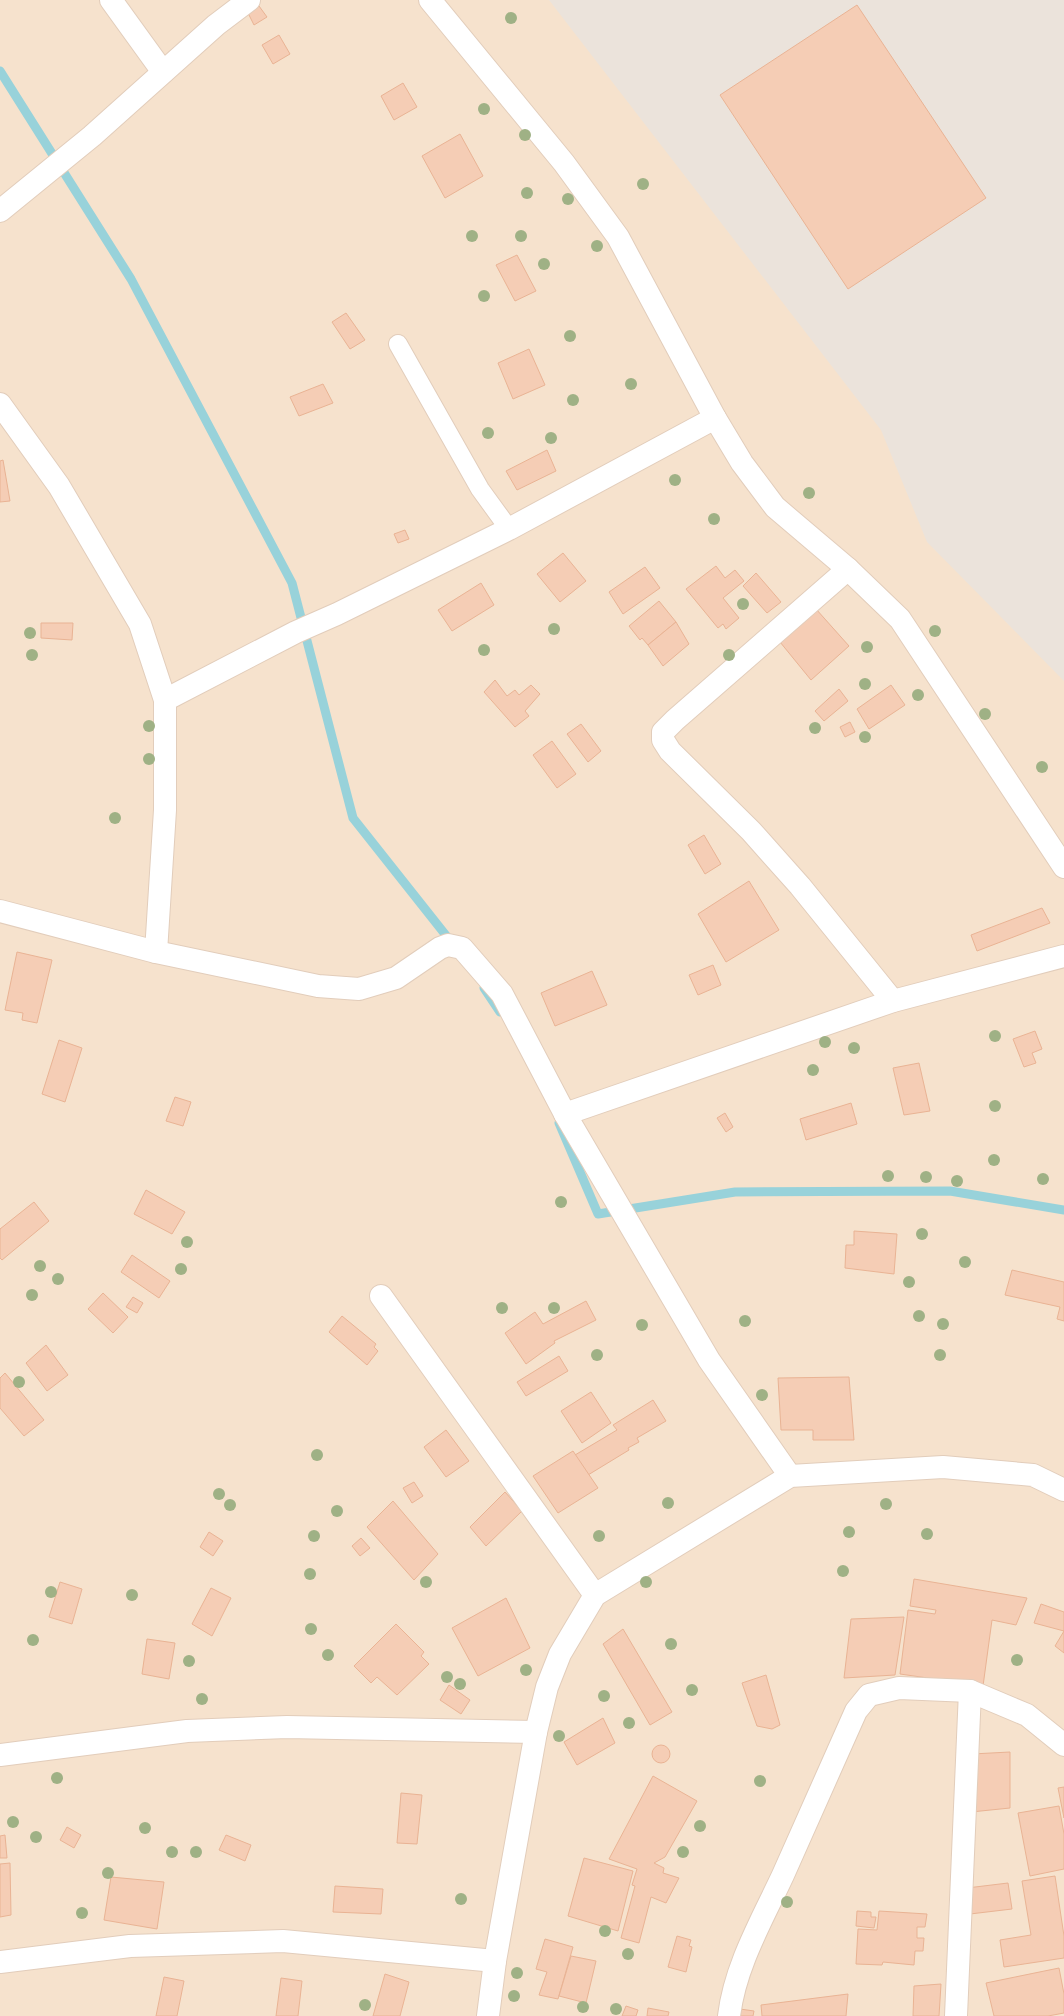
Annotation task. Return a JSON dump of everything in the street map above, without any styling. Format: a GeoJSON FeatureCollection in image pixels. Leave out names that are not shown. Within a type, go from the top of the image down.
{"type":"FeatureCollection","features":[{"type":"Feature","properties":{"kind":"street"},"geometry":{"type":"LineString","coordinates":[[111,0],[163,72]]}},
{"type":"Feature","properties":{"kind":"street"},"geometry":{"type":"LineString","coordinates":[[0,211],[92,136],[216,25],[249,0]]}},
{"type":"Feature","properties":{"kind":"street"},"geometry":{"type":"LineString","coordinates":[[430,0],[564,163],[618,237],[715,418],[742,463],[775,507],[848,569],[900,619],[1064,867]]}},
{"type":"Feature","properties":{"kind":"street"},"geometry":{"type":"LineString","coordinates":[[0,404],[59,486],[140,624],[165,700],[165,810],[156,952]]}},
{"type":"Feature","properties":{"kind":"street"},"geometry":{"type":"LineString","coordinates":[[165,700],[296,632],[337,614],[508,529],[715,418]]}},
{"type":"Feature","properties":{"kind":"street"},"geometry":{"type":"LineString","coordinates":[[848,569],[675,720],[663,732],[663,740],[670,751],[750,831],[800,886],[893,1001]]}},
{"type":"Feature","properties":{"kind":"street"},"geometry":{"type":"LineString","coordinates":[[0,911],[156,952],[318,986],[359,989],[396,978],[440,948],[448,945],[462,948],[502,994],[565,1114],[708,1360],[790,1476]]}},
{"type":"Feature","properties":{"kind":"street"},"geometry":{"type":"LineString","coordinates":[[565,1114],[893,1001],[1064,956]]}},
{"type":"Feature","properties":{"kind":"street"},"geometry":{"type":"LineString","coordinates":[[380,1296],[595,1595]]}},
{"type":"Feature","properties":{"kind":"street"},"geometry":{"type":"LineString","coordinates":[[488,2016],[495,1961],[536,1732],[547,1687],[560,1654],[595,1595],[790,1476],[943,1467],[1033,1476],[1064,1490]]}},
{"type":"Feature","properties":{"kind":"street"},"geometry":{"type":"LineString","coordinates":[[729,2016],[731,2002],[752,1936],[782,1876],[856,1711],[869,1695],[899,1688],[970,1691],[1027,1715],[1064,1745]]}},
{"type":"Feature","properties":{"kind":"street"},"geometry":{"type":"LineString","coordinates":[[956,2016],[970,1691]]}},
{"type":"Feature","properties":{"kind":"street"},"geometry":{"type":"LineString","coordinates":[[0,1755],[187,1731],[287,1727],[536,1732]]}},
{"type":"Feature","properties":{"kind":"street"},"geometry":{"type":"LineString","coordinates":[[0,1962],[130,1946],[283,1941],[495,1961]]}},
{"type":"Feature","properties":{"kind":"lane"},"geometry":{"type":"LineString","coordinates":[[398,344],[480,489],[508,529]]}},
{"type":"Feature","properties":{"kind":"shaded area"},"geometry":{"type":"Polygon","coordinates":[[[0,0],[1064,0],[1064,2016],[0,2016],[0,0]]]}},
{"type":"Feature","properties":{"kind":"shaded area"},"geometry":{"type":"Polygon","coordinates":[[[549,0],[1064,0],[1064,681],[927,542],[881,430],[549,0]]]}},
{"type":"Feature","properties":{"kind":"building"},"geometry":{"type":"Polygon","coordinates":[[[857,5],[986,198],[848,289],[720,95],[857,5]]]}},
{"type":"Feature","properties":{"kind":"building"},"geometry":{"type":"Polygon","coordinates":[[[259,6],[267,17],[254,25],[248,13],[259,6]]]}},
{"type":"Feature","properties":{"kind":"building"},"geometry":{"type":"Polygon","coordinates":[[[279,35],[290,54],[273,64],[262,45],[279,35]]]}},
{"type":"Feature","properties":{"kind":"building"},"geometry":{"type":"Polygon","coordinates":[[[403,83],[417,107],[394,120],[381,96],[403,83]]]}},
{"type":"Feature","properties":{"kind":"building"},"geometry":{"type":"Polygon","coordinates":[[[460,134],[483,176],[445,198],[422,156],[460,134]]]}},
{"type":"Feature","properties":{"kind":"building"},"geometry":{"type":"Polygon","coordinates":[[[517,255],[536,291],[515,301],[496,265],[517,255]]]}},
{"type":"Feature","properties":{"kind":"building"},"geometry":{"type":"Polygon","coordinates":[[[346,313],[365,340],[350,349],[332,322],[346,313]]]}},
{"type":"Feature","properties":{"kind":"building"},"geometry":{"type":"Polygon","coordinates":[[[529,349],[545,385],[513,399],[498,363],[529,349]]]}},
{"type":"Feature","properties":{"kind":"building"},"geometry":{"type":"Polygon","coordinates":[[[323,384],[333,403],[299,416],[290,397],[323,384]]]}},
{"type":"Feature","properties":{"kind":"building"},"geometry":{"type":"Polygon","coordinates":[[[547,450],[556,471],[517,490],[506,471],[547,450]]]}},
{"type":"Feature","properties":{"kind":"building"},"geometry":{"type":"Polygon","coordinates":[[[3,460],[10,501],[0,502],[0,461],[3,460]]]}},
{"type":"Feature","properties":{"kind":"building"},"geometry":{"type":"Polygon","coordinates":[[[405,530],[409,539],[398,543],[394,534],[405,530]]]}},
{"type":"Feature","properties":{"kind":"building"},"geometry":{"type":"Polygon","coordinates":[[[563,553],[586,581],[560,602],[537,574],[563,553]]]}},
{"type":"Feature","properties":{"kind":"building"},"geometry":{"type":"Polygon","coordinates":[[[716,566],[725,578],[735,570],[744,581],[723,598],[739,618],[726,629],[723,624],[718,628],[686,589],[716,566]]]}},
{"type":"Feature","properties":{"kind":"building"},"geometry":{"type":"Polygon","coordinates":[[[645,567],[660,588],[623,614],[609,592],[645,567]]]}},
{"type":"Feature","properties":{"kind":"building"},"geometry":{"type":"Polygon","coordinates":[[[756,573],[781,602],[767,613],[743,586],[756,573]]]}},
{"type":"Feature","properties":{"kind":"building"},"geometry":{"type":"Polygon","coordinates":[[[481,583],[494,605],[452,631],[438,610],[481,583]]]}},
{"type":"Feature","properties":{"kind":"building"},"geometry":{"type":"Polygon","coordinates":[[[659,601],[676,622],[648,645],[642,638],[640,640],[629,626],[659,601]]]}},
{"type":"Feature","properties":{"kind":"building"},"geometry":{"type":"Polygon","coordinates":[[[816,609],[849,646],[811,680],[780,642],[816,609]]]}},
{"type":"Feature","properties":{"kind":"building"},"geometry":{"type":"Polygon","coordinates":[[[676,622],[689,644],[663,666],[648,645],[676,622]]]}},
{"type":"Feature","properties":{"kind":"building"},"geometry":{"type":"Polygon","coordinates":[[[41,623],[73,623],[72,640],[41,638],[41,623]]]}},
{"type":"Feature","properties":{"kind":"building"},"geometry":{"type":"Polygon","coordinates":[[[495,680],[507,696],[515,690],[519,695],[531,685],[540,694],[525,711],[529,716],[515,727],[484,692],[495,680]]]}},
{"type":"Feature","properties":{"kind":"building"},"geometry":{"type":"Polygon","coordinates":[[[891,685],[905,705],[869,729],[857,709],[891,685]]]}},
{"type":"Feature","properties":{"kind":"building"},"geometry":{"type":"Polygon","coordinates":[[[839,689],[848,701],[824,721],[815,711],[839,689]]]}},
{"type":"Feature","properties":{"kind":"building"},"geometry":{"type":"Polygon","coordinates":[[[850,722],[855,732],[845,737],[840,727],[850,722]]]}},
{"type":"Feature","properties":{"kind":"building"},"geometry":{"type":"Polygon","coordinates":[[[581,724],[601,751],[588,762],[567,734],[581,724]]]}},
{"type":"Feature","properties":{"kind":"building"},"geometry":{"type":"Polygon","coordinates":[[[552,741],[576,774],[557,788],[533,755],[552,741]]]}},
{"type":"Feature","properties":{"kind":"building"},"geometry":{"type":"Polygon","coordinates":[[[704,835],[721,864],[705,874],[688,845],[704,835]]]}},
{"type":"Feature","properties":{"kind":"building"},"geometry":{"type":"Polygon","coordinates":[[[749,881],[779,930],[726,962],[698,914],[749,881]]]}},
{"type":"Feature","properties":{"kind":"building"},"geometry":{"type":"Polygon","coordinates":[[[1042,908],[1050,923],[977,951],[971,935],[1042,908]]]}},
{"type":"Feature","properties":{"kind":"building"},"geometry":{"type":"Polygon","coordinates":[[[17,952],[52,960],[37,1023],[22,1020],[23,1013],[5,1010],[17,952]]]}},
{"type":"Feature","properties":{"kind":"building"},"geometry":{"type":"Polygon","coordinates":[[[713,965],[721,985],[698,995],[689,975],[713,965]]]}},
{"type":"Feature","properties":{"kind":"building"},"geometry":{"type":"Polygon","coordinates":[[[592,971],[607,1005],[555,1026],[541,993],[592,971]]]}},
{"type":"Feature","properties":{"kind":"building"},"geometry":{"type":"Polygon","coordinates":[[[1035,1031],[1042,1049],[1032,1053],[1036,1063],[1024,1067],[1013,1039],[1035,1031]]]}},
{"type":"Feature","properties":{"kind":"building"},"geometry":{"type":"Polygon","coordinates":[[[59,1040],[82,1048],[65,1102],[42,1094],[59,1040]]]}},
{"type":"Feature","properties":{"kind":"building"},"geometry":{"type":"Polygon","coordinates":[[[919,1063],[930,1111],[904,1115],[893,1068],[919,1063]]]}},
{"type":"Feature","properties":{"kind":"building"},"geometry":{"type":"Polygon","coordinates":[[[175,1097],[191,1102],[183,1126],[166,1121],[175,1097]]]}},
{"type":"Feature","properties":{"kind":"building"},"geometry":{"type":"Polygon","coordinates":[[[851,1103],[857,1124],[806,1140],[800,1119],[851,1103]]]}},
{"type":"Feature","properties":{"kind":"building"},"geometry":{"type":"Polygon","coordinates":[[[725,1113],[733,1127],[726,1132],[717,1118],[725,1113]]]}},
{"type":"Feature","properties":{"kind":"building"},"geometry":{"type":"Polygon","coordinates":[[[146,1190],[185,1212],[172,1234],[134,1214],[146,1190]]]}},
{"type":"Feature","properties":{"kind":"building"},"geometry":{"type":"Polygon","coordinates":[[[34,1202],[49,1221],[2,1260],[0,1258],[0,1229],[34,1202]]]}},
{"type":"Feature","properties":{"kind":"building"},"geometry":{"type":"Polygon","coordinates":[[[854,1231],[897,1234],[894,1274],[845,1268],[846,1245],[854,1245],[854,1231]]]}},
{"type":"Feature","properties":{"kind":"building"},"geometry":{"type":"Polygon","coordinates":[[[132,1255],[170,1281],[159,1298],[121,1272],[132,1255]]]}},
{"type":"Feature","properties":{"kind":"building"},"geometry":{"type":"Polygon","coordinates":[[[1012,1270],[1064,1282],[1064,1321],[1057,1319],[1060,1307],[1005,1295],[1012,1270]]]}},
{"type":"Feature","properties":{"kind":"building"},"geometry":{"type":"Polygon","coordinates":[[[103,1293],[128,1317],[113,1333],[88,1309],[103,1293]]]}},
{"type":"Feature","properties":{"kind":"building"},"geometry":{"type":"Polygon","coordinates":[[[133,1297],[143,1303],[137,1313],[126,1307],[133,1297]]]}},
{"type":"Feature","properties":{"kind":"building"},"geometry":{"type":"Polygon","coordinates":[[[586,1301],[596,1320],[554,1341],[555,1343],[526,1364],[505,1333],[535,1312],[543,1324],[586,1301]]]}},
{"type":"Feature","properties":{"kind":"building"},"geometry":{"type":"Polygon","coordinates":[[[342,1316],[376,1344],[374,1347],[378,1351],[367,1365],[329,1332],[342,1316]]]}},
{"type":"Feature","properties":{"kind":"building"},"geometry":{"type":"Polygon","coordinates":[[[46,1345],[68,1375],[47,1391],[26,1363],[46,1345]]]}},
{"type":"Feature","properties":{"kind":"building"},"geometry":{"type":"Polygon","coordinates":[[[559,1356],[568,1371],[526,1396],[517,1382],[559,1356]]]}},
{"type":"Feature","properties":{"kind":"building"},"geometry":{"type":"Polygon","coordinates":[[[5,1373],[44,1420],[24,1436],[0,1408],[0,1378],[5,1373]]]}},
{"type":"Feature","properties":{"kind":"building"},"geometry":{"type":"Polygon","coordinates":[[[849,1377],[854,1440],[813,1440],[813,1430],[781,1430],[778,1378],[849,1377]]]}},
{"type":"Feature","properties":{"kind":"building"},"geometry":{"type":"Polygon","coordinates":[[[591,1392],[611,1423],[582,1443],[561,1411],[591,1392]]]}},
{"type":"Feature","properties":{"kind":"building"},"geometry":{"type":"Polygon","coordinates":[[[653,1400],[666,1421],[637,1438],[639,1442],[628,1448],[629,1450],[588,1475],[575,1455],[617,1430],[613,1425],[653,1400]]]}},
{"type":"Feature","properties":{"kind":"building"},"geometry":{"type":"Polygon","coordinates":[[[446,1430],[469,1461],[446,1477],[424,1447],[446,1430]]]}},
{"type":"Feature","properties":{"kind":"building"},"geometry":{"type":"Polygon","coordinates":[[[573,1451],[598,1488],[558,1513],[533,1476],[573,1451]]]}},
{"type":"Feature","properties":{"kind":"building"},"geometry":{"type":"Polygon","coordinates":[[[414,1482],[423,1496],[412,1503],[403,1488],[414,1482]]]}},
{"type":"Feature","properties":{"kind":"building"},"geometry":{"type":"Polygon","coordinates":[[[505,1492],[522,1511],[486,1546],[470,1527],[505,1492]]]}},
{"type":"Feature","properties":{"kind":"building"},"geometry":{"type":"Polygon","coordinates":[[[393,1501],[438,1554],[414,1580],[367,1527],[393,1501]]]}},
{"type":"Feature","properties":{"kind":"building"},"geometry":{"type":"Polygon","coordinates":[[[209,1532],[223,1541],[213,1556],[200,1547],[209,1532]]]}},
{"type":"Feature","properties":{"kind":"building"},"geometry":{"type":"Polygon","coordinates":[[[361,1538],[370,1548],[360,1556],[352,1546],[361,1538]]]}},
{"type":"Feature","properties":{"kind":"building"},"geometry":{"type":"Polygon","coordinates":[[[914,1579],[1027,1598],[1016,1625],[992,1620],[983,1686],[900,1674],[908,1610],[935,1614],[936,1610],[910,1606],[914,1579]]]}},
{"type":"Feature","properties":{"kind":"building"},"geometry":{"type":"Polygon","coordinates":[[[60,1582],[82,1589],[72,1624],[49,1617],[60,1582]]]}},
{"type":"Feature","properties":{"kind":"building"},"geometry":{"type":"Polygon","coordinates":[[[211,1588],[231,1598],[212,1636],[192,1624],[211,1588]]]}},
{"type":"Feature","properties":{"kind":"building"},"geometry":{"type":"Polygon","coordinates":[[[506,1598],[530,1648],[478,1676],[452,1628],[506,1598]]]}},
{"type":"Feature","properties":{"kind":"building"},"geometry":{"type":"Polygon","coordinates":[[[1041,1604],[1064,1612],[1064,1631],[1034,1623],[1041,1604]]]}},
{"type":"Feature","properties":{"kind":"building"},"geometry":{"type":"Polygon","coordinates":[[[904,1617],[895,1675],[844,1678],[851,1619],[904,1617]]]}},
{"type":"Feature","properties":{"kind":"building"},"geometry":{"type":"Polygon","coordinates":[[[396,1624],[424,1652],[421,1656],[429,1664],[397,1695],[377,1677],[371,1683],[354,1666],[396,1624]]]}},
{"type":"Feature","properties":{"kind":"building"},"geometry":{"type":"Polygon","coordinates":[[[623,1629],[672,1712],[650,1725],[603,1644],[623,1629]]]}},
{"type":"Feature","properties":{"kind":"building"},"geometry":{"type":"Polygon","coordinates":[[[1064,1631],[1064,1653],[1055,1646],[1064,1631]]]}},
{"type":"Feature","properties":{"kind":"building"},"geometry":{"type":"Polygon","coordinates":[[[147,1639],[175,1643],[169,1679],[142,1674],[147,1639]]]}},
{"type":"Feature","properties":{"kind":"building"},"geometry":{"type":"Polygon","coordinates":[[[766,1675],[780,1725],[772,1729],[757,1726],[742,1683],[766,1675]]]}},
{"type":"Feature","properties":{"kind":"building"},"geometry":{"type":"Polygon","coordinates":[[[449,1685],[470,1700],[461,1714],[440,1700],[449,1685]]]}},
{"type":"Feature","properties":{"kind":"building"},"geometry":{"type":"Polygon","coordinates":[[[603,1718],[615,1743],[577,1765],[564,1742],[603,1718]]]}},
{"type":"Feature","properties":{"kind":"building"},"geometry":{"type":"Polygon","coordinates":[[[657,1745],[665,1745],[670,1750],[668,1761],[665,1763],[657,1763],[652,1758],[652,1750],[657,1745]]]}},
{"type":"Feature","properties":{"kind":"building"},"geometry":{"type":"Polygon","coordinates":[[[1010,1752],[1010,1808],[971,1812],[972,1754],[1010,1752]]]}},
{"type":"Feature","properties":{"kind":"building"},"geometry":{"type":"Polygon","coordinates":[[[653,1776],[697,1801],[665,1857],[654,1863],[664,1868],[663,1873],[679,1878],[666,1903],[651,1897],[639,1943],[621,1938],[635,1886],[632,1885],[637,1869],[609,1859],[653,1776]]]}},
{"type":"Feature","properties":{"kind":"building"},"geometry":{"type":"Polygon","coordinates":[[[1064,1787],[1064,1818],[1058,1788],[1064,1787]]]}},
{"type":"Feature","properties":{"kind":"building"},"geometry":{"type":"Polygon","coordinates":[[[401,1793],[422,1795],[417,1844],[397,1843],[401,1793]]]}},
{"type":"Feature","properties":{"kind":"building"},"geometry":{"type":"Polygon","coordinates":[[[1059,1806],[1064,1834],[1064,1869],[1030,1876],[1018,1813],[1059,1806]]]}},
{"type":"Feature","properties":{"kind":"building"},"geometry":{"type":"Polygon","coordinates":[[[67,1827],[81,1835],[74,1848],[60,1840],[67,1827]]]}},
{"type":"Feature","properties":{"kind":"building"},"geometry":{"type":"Polygon","coordinates":[[[5,1835],[7,1858],[0,1858],[0,1836],[5,1835]]]}},
{"type":"Feature","properties":{"kind":"building"},"geometry":{"type":"Polygon","coordinates":[[[226,1835],[251,1845],[245,1861],[219,1850],[226,1835]]]}},
{"type":"Feature","properties":{"kind":"building"},"geometry":{"type":"Polygon","coordinates":[[[584,1858],[633,1871],[618,1931],[568,1916],[584,1858]]]}},
{"type":"Feature","properties":{"kind":"building"},"geometry":{"type":"Polygon","coordinates":[[[10,1863],[11,1915],[0,1917],[0,1864],[10,1863]]]}},
{"type":"Feature","properties":{"kind":"building"},"geometry":{"type":"Polygon","coordinates":[[[1055,1876],[1064,1936],[1064,1958],[1004,1967],[1000,1940],[1031,1935],[1022,1881],[1055,1876]]]}},
{"type":"Feature","properties":{"kind":"building"},"geometry":{"type":"Polygon","coordinates":[[[111,1877],[164,1882],[157,1929],[104,1920],[111,1877]]]}},
{"type":"Feature","properties":{"kind":"building"},"geometry":{"type":"Polygon","coordinates":[[[1008,1883],[1012,1909],[970,1914],[967,1888],[1008,1883]]]}},
{"type":"Feature","properties":{"kind":"building"},"geometry":{"type":"Polygon","coordinates":[[[335,1886],[383,1889],[381,1914],[333,1912],[335,1886]]]}},
{"type":"Feature","properties":{"kind":"building"},"geometry":{"type":"Polygon","coordinates":[[[857,1911],[871,1912],[871,1917],[876,1917],[874,1928],[856,1926],[857,1911]]]}},
{"type":"Feature","properties":{"kind":"building"},"geometry":{"type":"Polygon","coordinates":[[[879,1911],[927,1914],[925,1927],[917,1927],[917,1938],[924,1938],[923,1951],[915,1951],[914,1965],[883,1962],[882,1965],[856,1964],[858,1929],[877,1930],[879,1911]]]}},
{"type":"Feature","properties":{"kind":"building"},"geometry":{"type":"Polygon","coordinates":[[[677,1936],[691,1940],[689,1946],[692,1947],[686,1972],[668,1967],[677,1936]]]}},
{"type":"Feature","properties":{"kind":"building"},"geometry":{"type":"Polygon","coordinates":[[[545,1939],[573,1947],[558,1999],[539,1995],[547,1972],[536,1969],[545,1939]]]}},
{"type":"Feature","properties":{"kind":"building"},"geometry":{"type":"Polygon","coordinates":[[[571,1956],[596,1961],[586,2003],[559,1996],[571,1956]]]}},
{"type":"Feature","properties":{"kind":"building"},"geometry":{"type":"Polygon","coordinates":[[[1059,1968],[1064,1994],[1064,2013],[1048,2016],[994,2016],[986,1983],[1059,1968]]]}},
{"type":"Feature","properties":{"kind":"building"},"geometry":{"type":"Polygon","coordinates":[[[385,1974],[409,1982],[400,2016],[373,2016],[385,1974]]]}},
{"type":"Feature","properties":{"kind":"building"},"geometry":{"type":"Polygon","coordinates":[[[164,1977],[184,1981],[177,2016],[156,2016],[164,1977]]]}},
{"type":"Feature","properties":{"kind":"building"},"geometry":{"type":"Polygon","coordinates":[[[281,1978],[302,1981],[298,2016],[276,2016],[281,1978]]]}},
{"type":"Feature","properties":{"kind":"building"},"geometry":{"type":"Polygon","coordinates":[[[941,1984],[939,2016],[913,2016],[914,1986],[941,1984]]]}},
{"type":"Feature","properties":{"kind":"building"},"geometry":{"type":"Polygon","coordinates":[[[848,1994],[846,2016],[762,2016],[761,2005],[848,1994]]]}},
{"type":"Feature","properties":{"kind":"building"},"geometry":{"type":"Polygon","coordinates":[[[626,2006],[638,2010],[636,2016],[622,2016],[626,2006]]]}},
{"type":"Feature","properties":{"kind":"building"},"geometry":{"type":"Polygon","coordinates":[[[648,2008],[669,2012],[668,2016],[647,2016],[648,2008]]]}},
{"type":"Feature","properties":{"kind":"building"},"geometry":{"type":"Polygon","coordinates":[[[740,2009],[754,2011],[753,2016],[739,2016],[740,2009]]]}},
{"type":"Feature","properties":{"kind":"waterway"},"geometry":{"type":"LineString","coordinates":[[0,71],[131,279],[292,583],[353,818],[452,943]]}},
{"type":"Feature","properties":{"kind":"waterway"},"geometry":{"type":"LineString","coordinates":[[484,988],[500,1012]]}},
{"type":"Feature","properties":{"kind":"waterway"},"geometry":{"type":"LineString","coordinates":[[559,1123],[598,1214],[735,1192],[950,1191],[1064,1210]]}}]}
